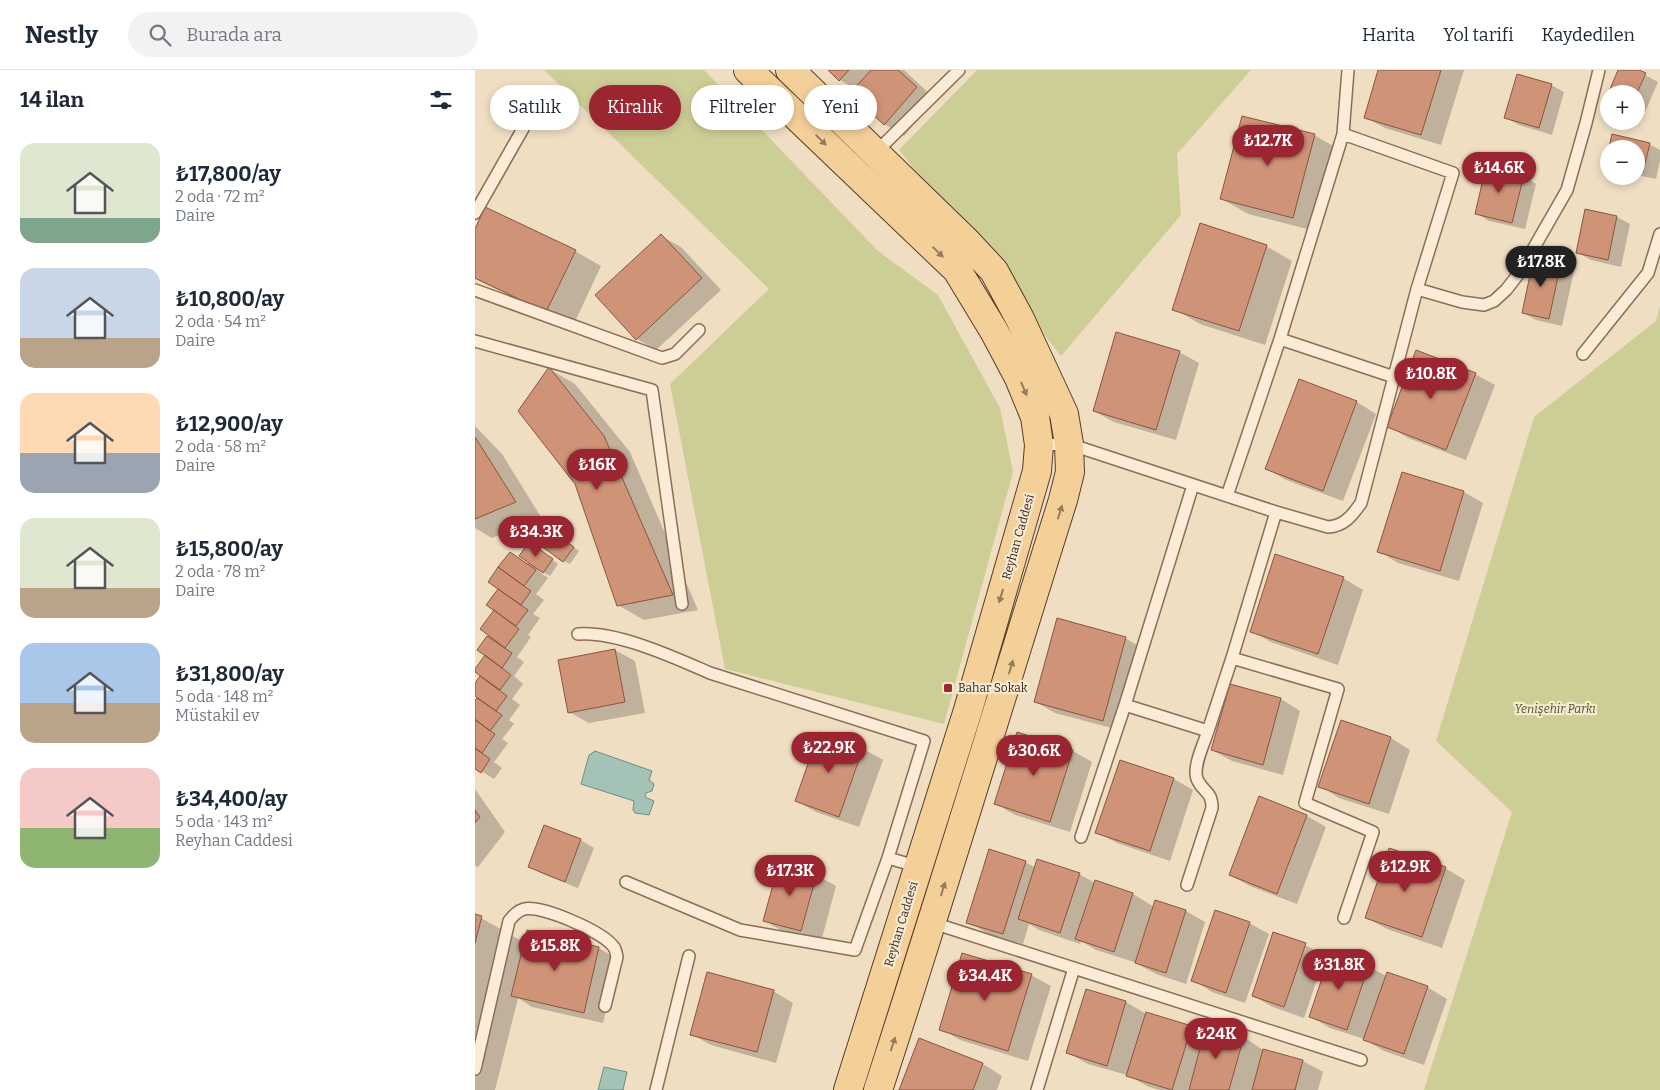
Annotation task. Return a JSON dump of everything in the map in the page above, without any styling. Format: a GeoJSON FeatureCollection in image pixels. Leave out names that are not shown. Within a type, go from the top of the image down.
{"type":"FeatureCollection","features":[{"type":"Feature","properties":{"kind":"main road","name":"Reyhan Caddesi"},"geometry":{"type":"LineString","coordinates":[[748,70],[957,270],[994,331],[1019,378],[1035,417],[1039,445],[1037,471],[971,701],[848,1090]]}},
{"type":"Feature","properties":{"kind":"main road"},"geometry":{"type":"LineString","coordinates":[[790,70],[876,152],[994,271],[1020,319],[1064,414],[1069,444],[1070,472],[1063,500],[989,736],[933,924],[878,1090]]}},
{"type":"Feature","properties":{"kind":"lane"},"geometry":{"type":"LineString","coordinates":[[876,152],[959,70]]}},
{"type":"Feature","properties":{"kind":"lane"},"geometry":{"type":"LineString","coordinates":[[1227,496],[1280,339],[1343,134],[1348,70]]}},
{"type":"Feature","properties":{"kind":"lane"},"geometry":{"type":"LineString","coordinates":[[1417,289],[1462,302],[1484,305],[1494,301],[1506,290],[1520,272],[1567,190],[1599,70]]}},
{"type":"Feature","properties":{"kind":"lane"},"geometry":{"type":"LineString","coordinates":[[475,213],[522,130]]}},
{"type":"Feature","properties":{"kind":"lane"},"geometry":{"type":"LineString","coordinates":[[1039,445],[1069,444],[1276,512],[1328,527],[1346,522],[1361,504],[1417,289],[1453,173],[1343,134]]}},
{"type":"Feature","properties":{"kind":"lane"},"geometry":{"type":"LineString","coordinates":[[1583,354],[1648,273],[1660,234]]}},
{"type":"Feature","properties":{"kind":"lane"},"geometry":{"type":"LineString","coordinates":[[475,290],[662,358],[675,354],[699,330]]}},
{"type":"Feature","properties":{"kind":"lane"},"geometry":{"type":"LineString","coordinates":[[1280,339],[1394,377]]}},
{"type":"Feature","properties":{"kind":"lane"},"geometry":{"type":"LineString","coordinates":[[475,341],[652,390],[681,604]]}},
{"type":"Feature","properties":{"kind":"lane"},"geometry":{"type":"LineString","coordinates":[[1081,837],[1125,705],[1193,485]]}},
{"type":"Feature","properties":{"kind":"lane"},"geometry":{"type":"LineString","coordinates":[[1187,885],[1212,808],[1210,796],[1198,781],[1195,772],[1276,512]]}},
{"type":"Feature","properties":{"kind":"lane"},"geometry":{"type":"LineString","coordinates":[[577,634],[591,633],[617,638],[676,658],[710,673],[924,741],[888,858],[855,950],[740,930],[626,882]]}},
{"type":"Feature","properties":{"kind":"lane"},"geometry":{"type":"LineString","coordinates":[[1232,658],[1338,689],[1305,803],[1373,832],[1344,918]]}},
{"type":"Feature","properties":{"kind":"lane"},"geometry":{"type":"LineString","coordinates":[[1125,705],[1208,732]]}},
{"type":"Feature","properties":{"kind":"lane"},"geometry":{"type":"LineString","coordinates":[[888,858],[919,867]]}},
{"type":"Feature","properties":{"kind":"lane"},"geometry":{"type":"LineString","coordinates":[[475,1069],[509,921],[518,911],[533,909],[567,919],[596,933],[613,945],[617,957],[605,1006]]}},
{"type":"Feature","properties":{"kind":"lane"},"geometry":{"type":"LineString","coordinates":[[933,924],[1361,1060]]}},
{"type":"Feature","properties":{"kind":"lane"},"geometry":{"type":"LineString","coordinates":[[655,1090],[689,956]]}},
{"type":"Feature","properties":{"kind":"lane"},"geometry":{"type":"LineString","coordinates":[[1037,1090],[1075,968]]}},
{"type":"Feature","properties":{"kind":"green space"},"geometry":{"type":"Polygon","coordinates":[[[544,70],[704,70],[718,85],[691,85],[691,130],[762,130],[878,251],[938,295],[1000,408],[1013,472],[944,724],[725,669],[670,384],[769,289],[606,130],[681,130],[681,85],[589,85],[589,114],[579,104],[579,85],[559,85],[544,70]]]}},
{"type":"Feature","properties":{"kind":"green space"},"geometry":{"type":"Polygon","coordinates":[[[977,70],[1251,70],[1177,154],[1181,215],[1061,356],[899,150],[977,70]]]}},
{"type":"Feature","properties":{"kind":"green space","name":"Yenişehir Parkı"},"geometry":{"type":"Polygon","coordinates":[[[1660,306],[1660,1090],[1424,1090],[1512,812],[1436,741],[1534,417],[1656,321],[1660,306]]]}},
{"type":"Feature","properties":{"kind":"shaded area"},"geometry":{"type":"Polygon","coordinates":[[[595,751],[652,771],[649,780],[654,784],[652,791],[646,793],[645,797],[654,801],[649,815],[635,813],[633,810],[634,801],[581,784],[589,755],[595,751]]]}},
{"type":"Feature","properties":{"kind":"shaded area"},"geometry":{"type":"Polygon","coordinates":[[[604,1067],[627,1072],[623,1090],[598,1090],[604,1067]]]}},
{"type":"Feature","properties":{"kind":"building"},"geometry":{"type":"Polygon","coordinates":[[[828,70],[849,70],[839,81],[828,70]]]}},
{"type":"Feature","properties":{"kind":"building"},"geometry":{"type":"Polygon","coordinates":[[[871,70],[898,70],[917,87],[884,125],[877,118],[877,85],[857,85],[871,70]]]}},
{"type":"Feature","properties":{"kind":"building"},"geometry":{"type":"Polygon","coordinates":[[[1378,70],[1441,70],[1421,135],[1364,118],[1378,70]]]}},
{"type":"Feature","properties":{"kind":"building"},"geometry":{"type":"Polygon","coordinates":[[[1618,70],[1639,70],[1646,73],[1641,85],[1612,85],[1618,70]]]}},
{"type":"Feature","properties":{"kind":"building"},"geometry":{"type":"Polygon","coordinates":[[[1517,74],[1552,84],[1539,128],[1504,118],[1517,74]]]}},
{"type":"Feature","properties":{"kind":"building"},"geometry":{"type":"Polygon","coordinates":[[[1242,116],[1315,134],[1293,218],[1220,199],[1242,116]]]}},
{"type":"Feature","properties":{"kind":"building"},"geometry":{"type":"Polygon","coordinates":[[[1612,134],[1637,140],[1611,140],[1612,134]]]}},
{"type":"Feature","properties":{"kind":"building"},"geometry":{"type":"Polygon","coordinates":[[[1645,142],[1650,143],[1645,164],[1645,142]]]}},
{"type":"Feature","properties":{"kind":"building"},"geometry":{"type":"Polygon","coordinates":[[[1486,166],[1524,175],[1512,223],[1475,214],[1486,166]]]}},
{"type":"Feature","properties":{"kind":"building"},"geometry":{"type":"Polygon","coordinates":[[[485,207],[576,250],[546,312],[475,278],[475,229],[485,207]]]}},
{"type":"Feature","properties":{"kind":"building"},"geometry":{"type":"Polygon","coordinates":[[[1585,209],[1617,216],[1608,260],[1576,253],[1585,209]]]}},
{"type":"Feature","properties":{"kind":"building"},"geometry":{"type":"Polygon","coordinates":[[[1200,223],[1267,245],[1239,331],[1172,310],[1200,223]]]}},
{"type":"Feature","properties":{"kind":"building"},"geometry":{"type":"Polygon","coordinates":[[[661,234],[702,278],[636,340],[595,295],[661,234]]]}},
{"type":"Feature","properties":{"kind":"building"},"geometry":{"type":"Polygon","coordinates":[[[1534,256],[1561,262],[1549,319],[1522,313],[1534,256]]]}},
{"type":"Feature","properties":{"kind":"building"},"geometry":{"type":"Polygon","coordinates":[[[1116,332],[1180,351],[1156,430],[1093,411],[1116,332]]]}},
{"type":"Feature","properties":{"kind":"building"},"geometry":{"type":"Polygon","coordinates":[[[1416,350],[1476,373],[1446,450],[1387,427],[1416,350]]]}},
{"type":"Feature","properties":{"kind":"building"},"geometry":{"type":"Polygon","coordinates":[[[549,367],[604,436],[673,595],[617,606],[575,484],[518,411],[549,367]]]}},
{"type":"Feature","properties":{"kind":"building"},"geometry":{"type":"Polygon","coordinates":[[[1299,379],[1357,401],[1323,491],[1265,469],[1299,379]]]}},
{"type":"Feature","properties":{"kind":"building"},"geometry":{"type":"Polygon","coordinates":[[[475,437],[516,502],[475,519],[475,437]]]}},
{"type":"Feature","properties":{"kind":"building"},"geometry":{"type":"Polygon","coordinates":[[[1402,472],[1464,491],[1440,571],[1377,552],[1402,472]]]}},
{"type":"Feature","properties":{"kind":"building"},"geometry":{"type":"Polygon","coordinates":[[[550,530],[574,547],[563,562],[540,545],[550,530]]]}},
{"type":"Feature","properties":{"kind":"building"},"geometry":{"type":"Polygon","coordinates":[[[529,542],[553,559],[543,573],[519,556],[529,542]]]}},
{"type":"Feature","properties":{"kind":"building"},"geometry":{"type":"Polygon","coordinates":[[[510,552],[536,570],[524,586],[498,567],[510,552]]]}},
{"type":"Feature","properties":{"kind":"building"},"geometry":{"type":"Polygon","coordinates":[[[1275,554],[1344,577],[1318,654],[1250,632],[1275,554]]]}},
{"type":"Feature","properties":{"kind":"building"},"geometry":{"type":"Polygon","coordinates":[[[498,567],[531,591],[521,605],[488,582],[498,567]]]}},
{"type":"Feature","properties":{"kind":"building"},"geometry":{"type":"Polygon","coordinates":[[[498,589],[528,610],[516,626],[486,605],[498,589]]]}},
{"type":"Feature","properties":{"kind":"building"},"geometry":{"type":"Polygon","coordinates":[[[494,610],[519,629],[505,648],[480,629],[494,610]]]}},
{"type":"Feature","properties":{"kind":"building"},"geometry":{"type":"Polygon","coordinates":[[[1057,618],[1126,637],[1103,721],[1034,702],[1057,618]]]}},
{"type":"Feature","properties":{"kind":"building"},"geometry":{"type":"Polygon","coordinates":[[[487,636],[512,653],[502,668],[477,650],[487,636]]]}},
{"type":"Feature","properties":{"kind":"building"},"geometry":{"type":"Polygon","coordinates":[[[615,649],[625,702],[568,713],[558,660],[615,649]]]}},
{"type":"Feature","properties":{"kind":"building"},"geometry":{"type":"Polygon","coordinates":[[[485,655],[511,675],[500,690],[475,672],[475,669],[485,655]]]}},
{"type":"Feature","properties":{"kind":"building"},"geometry":{"type":"Polygon","coordinates":[[[480,676],[507,696],[496,711],[475,696],[475,683],[480,676]]]}},
{"type":"Feature","properties":{"kind":"building"},"geometry":{"type":"Polygon","coordinates":[[[1230,684],[1281,698],[1263,765],[1211,750],[1230,684]]]}},
{"type":"Feature","properties":{"kind":"building"},"geometry":{"type":"Polygon","coordinates":[[[477,698],[502,715],[490,731],[475,719],[475,700],[477,698]]]}},
{"type":"Feature","properties":{"kind":"building"},"geometry":{"type":"Polygon","coordinates":[[[475,720],[495,734],[482,753],[475,748],[475,720]]]}},
{"type":"Feature","properties":{"kind":"building"},"geometry":{"type":"Polygon","coordinates":[[[1341,720],[1391,737],[1369,804],[1318,787],[1341,720]]]}},
{"type":"Feature","properties":{"kind":"building"},"geometry":{"type":"Polygon","coordinates":[[[819,732],[863,748],[839,817],[795,801],[819,732]]]}},
{"type":"Feature","properties":{"kind":"building"},"geometry":{"type":"Polygon","coordinates":[[[1017,732],[1073,750],[1050,822],[994,804],[1017,732]]]}},
{"type":"Feature","properties":{"kind":"building"},"geometry":{"type":"Polygon","coordinates":[[[475,748],[490,759],[481,773],[475,769],[475,748]]]}},
{"type":"Feature","properties":{"kind":"building"},"geometry":{"type":"Polygon","coordinates":[[[1120,760],[1174,778],[1150,851],[1095,833],[1120,760]]]}},
{"type":"Feature","properties":{"kind":"building"},"geometry":{"type":"Polygon","coordinates":[[[1259,796],[1307,815],[1277,894],[1229,875],[1259,796]]]}},
{"type":"Feature","properties":{"kind":"building"},"geometry":{"type":"Polygon","coordinates":[[[475,810],[480,817],[475,823],[475,810]]]}},
{"type":"Feature","properties":{"kind":"building"},"geometry":{"type":"Polygon","coordinates":[[[544,825],[581,839],[565,882],[528,867],[544,825]]]}},
{"type":"Feature","properties":{"kind":"building"},"geometry":{"type":"Polygon","coordinates":[[[1389,848],[1446,867],[1422,937],[1365,918],[1389,848]]]}},
{"type":"Feature","properties":{"kind":"building"},"geometry":{"type":"Polygon","coordinates":[[[989,849],[1026,861],[1003,934],[966,923],[989,849]]]}},
{"type":"Feature","properties":{"kind":"building"},"geometry":{"type":"Polygon","coordinates":[[[1037,859],[1080,873],[1060,933],[1018,919],[1037,859]]]}},
{"type":"Feature","properties":{"kind":"building"},"geometry":{"type":"Polygon","coordinates":[[[779,863],[817,873],[801,931],[763,921],[779,863]]]}},
{"type":"Feature","properties":{"kind":"building"},"geometry":{"type":"Polygon","coordinates":[[[1095,880],[1133,893],[1114,952],[1075,939],[1095,880]]]}},
{"type":"Feature","properties":{"kind":"building"},"geometry":{"type":"Polygon","coordinates":[[[1155,900],[1186,910],[1166,973],[1135,963],[1155,900]]]}},
{"type":"Feature","properties":{"kind":"building"},"geometry":{"type":"Polygon","coordinates":[[[1215,910],[1250,922],[1226,993],[1191,981],[1215,910]]]}},
{"type":"Feature","properties":{"kind":"building"},"geometry":{"type":"Polygon","coordinates":[[[475,914],[482,916],[475,943],[475,914]]]}},
{"type":"Feature","properties":{"kind":"building"},"geometry":{"type":"Polygon","coordinates":[[[527,930],[599,947],[584,1013],[511,996],[527,930]]]}},
{"type":"Feature","properties":{"kind":"building"},"geometry":{"type":"Polygon","coordinates":[[[1273,932],[1306,943],[1284,1007],[1252,996],[1273,932]]]}},
{"type":"Feature","properties":{"kind":"building"},"geometry":{"type":"Polygon","coordinates":[[[1331,952],[1369,965],[1347,1030],[1309,1017],[1331,952]]]}},
{"type":"Feature","properties":{"kind":"building"},"geometry":{"type":"Polygon","coordinates":[[[962,953],[1032,974],[1008,1051],[939,1030],[962,953]]]}},
{"type":"Feature","properties":{"kind":"building"},"geometry":{"type":"Polygon","coordinates":[[[707,972],[774,990],[757,1052],[690,1035],[707,972]]]}},
{"type":"Feature","properties":{"kind":"building"},"geometry":{"type":"Polygon","coordinates":[[[1387,972],[1428,986],[1404,1054],[1363,1040],[1387,972]]]}},
{"type":"Feature","properties":{"kind":"building"},"geometry":{"type":"Polygon","coordinates":[[[1086,989],[1126,1001],[1107,1066],[1066,1053],[1086,989]]]}},
{"type":"Feature","properties":{"kind":"building"},"geometry":{"type":"Polygon","coordinates":[[[1146,1012],[1192,1026],[1172,1090],[1126,1076],[1146,1012]]]}},
{"type":"Feature","properties":{"kind":"building"},"geometry":{"type":"Polygon","coordinates":[[[1206,1026],[1244,1036],[1229,1090],[1189,1090],[1206,1026]]]}},
{"type":"Feature","properties":{"kind":"building"},"geometry":{"type":"Polygon","coordinates":[[[919,1038],[983,1063],[973,1090],[899,1090],[919,1038]]]}},
{"type":"Feature","properties":{"kind":"building"},"geometry":{"type":"Polygon","coordinates":[[[1263,1049],[1303,1060],[1295,1090],[1252,1090],[1263,1049]]]}},
{"type":"Feature","properties":{"kind":"place","name":"Bahar Sokak"},"geometry":{"type":"Point","coordinates":[948,688]}}]}
